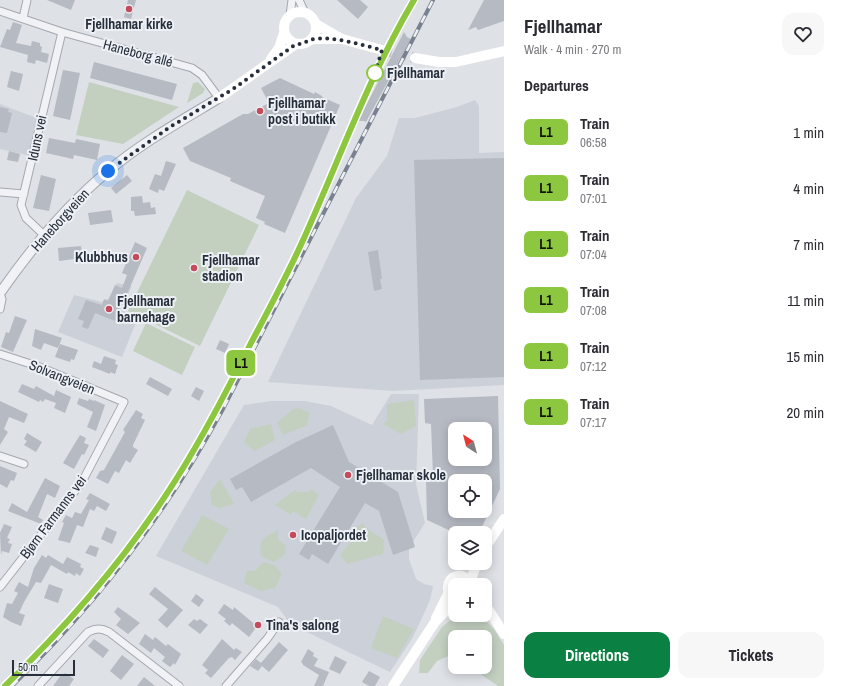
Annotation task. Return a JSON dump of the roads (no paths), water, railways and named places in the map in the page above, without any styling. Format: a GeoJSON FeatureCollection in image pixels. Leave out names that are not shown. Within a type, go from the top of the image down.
{"type":"FeatureCollection","features":[{"type":"Feature","properties":{"kind":"main road"},"geometry":{"type":"LineString","coordinates":[[299,12],[305,13],[312,17],[316,24],[316,33],[312,39],[303,44],[296,44],[290,41],[284,33],[284,24],[290,16],[299,12]]}},
{"type":"Feature","properties":{"kind":"main road"},"geometry":{"type":"LineString","coordinates":[[316,24],[342,39],[382,50]]}},
{"type":"Feature","properties":{"kind":"main road","name":"Haneborgveien"},"geometry":{"type":"LineString","coordinates":[[268,62],[279,48],[284,33]]}},
{"type":"Feature","properties":{"kind":"main road"},"geometry":{"type":"LineString","coordinates":[[312,39],[342,39]]}},
{"type":"Feature","properties":{"kind":"main road","name":"Haneborgveien"},"geometry":{"type":"LineString","coordinates":[[218,98],[296,44]]}},
{"type":"Feature","properties":{"kind":"main road"},"geometry":{"type":"LineString","coordinates":[[486,54],[504,45]]}},
{"type":"Feature","properties":{"kind":"main road"},"geometry":{"type":"LineString","coordinates":[[415,58],[448,62],[464,61],[486,54],[504,51]]}},
{"type":"Feature","properties":{"kind":"main road"},"geometry":{"type":"LineString","coordinates":[[492,537],[504,519]]}},
{"type":"Feature","properties":{"kind":"main road"},"geometry":{"type":"LineString","coordinates":[[451,578],[453,576],[461,575],[466,570]]}},
{"type":"Feature","properties":{"kind":"main road"},"geometry":{"type":"LineString","coordinates":[[461,575],[466,578]]}},
{"type":"Feature","properties":{"kind":"main road"},"geometry":{"type":"LineString","coordinates":[[393,686],[448,601]]}},
{"type":"Feature","properties":{"kind":"main road"},"geometry":{"type":"LineString","coordinates":[[435,622],[448,608]]}},
{"type":"Feature","properties":{"kind":"main road"},"geometry":{"type":"LineString","coordinates":[[492,619],[504,634]]}},
{"type":"Feature","properties":{"kind":"street"},"geometry":{"type":"LineString","coordinates":[[23,18],[27,0]]}},
{"type":"Feature","properties":{"kind":"street"},"geometry":{"type":"LineString","coordinates":[[290,16],[292,0]]}},
{"type":"Feature","properties":{"kind":"street"},"geometry":{"type":"LineString","coordinates":[[299,0],[305,13]]}},
{"type":"Feature","properties":{"kind":"street","name":"Haneborg allé"},"geometry":{"type":"LineString","coordinates":[[0,11],[62,32],[192,68],[202,75],[218,98]]}},
{"type":"Feature","properties":{"kind":"street","name":"Iduns vei"},"geometry":{"type":"LineString","coordinates":[[45,236],[24,215],[21,206],[62,32]]}},
{"type":"Feature","properties":{"kind":"street","name":"Haneborgveien"},"geometry":{"type":"LineString","coordinates":[[0,293],[45,236],[78,199],[115,166],[170,127],[218,98]]}},
{"type":"Feature","properties":{"kind":"street"},"geometry":{"type":"LineString","coordinates":[[0,192],[24,194]]}},
{"type":"Feature","properties":{"kind":"street"},"geometry":{"type":"LineString","coordinates":[[0,293],[2,299],[0,309]]}},
{"type":"Feature","properties":{"kind":"street","name":"Solvangveien"},"geometry":{"type":"LineString","coordinates":[[0,354],[37,366],[124,402]]}},
{"type":"Feature","properties":{"kind":"street","name":"Bjørn Farmanns vei"},"geometry":{"type":"LineString","coordinates":[[0,587],[82,482],[124,402]]}},
{"type":"Feature","properties":{"kind":"street"},"geometry":{"type":"LineString","coordinates":[[0,456],[24,464]]}},
{"type":"Feature","properties":{"kind":"street"},"geometry":{"type":"LineString","coordinates":[[226,686],[267,639],[279,622]]}},
{"type":"Feature","properties":{"kind":"street"},"geometry":{"type":"LineString","coordinates":[[38,686],[88,632],[96,629],[102,629],[109,632],[179,686]]}},
{"type":"Feature","properties":{"kind":"tunnel"},"geometry":{"type":"LineString","coordinates":[[382,50],[415,58]]}},
{"type":"Feature","properties":{"kind":"railway"},"geometry":{"type":"LineString","coordinates":[[289,270],[374,75],[414,0]]}},
{"type":"Feature","properties":{"kind":"railway"},"geometry":{"type":"LineString","coordinates":[[12,686],[73,623],[101,590],[154,521],[178,485],[223,409],[433,0]]}},
{"type":"Feature","properties":{"kind":"train","name":"L1"},"geometry":{"type":"LineString","coordinates":[[5,686],[54,637],[109,573],[154,513],[195,449],[283,282],[322,197],[363,98],[394,35],[414,0]]}},
{"type":"Feature","properties":{"kind":"place","name":"Fjellhamar kirke"},"geometry":{"type":"Point","coordinates":[129,9]}},
{"type":"Feature","properties":{"kind":"place","name":"Fjellhamar"},"geometry":{"type":"Point","coordinates":[375,73]}},
{"type":"Feature","properties":{"kind":"place","name":"Fjellhamar post i butikk"},"geometry":{"type":"Point","coordinates":[260,111]}},
{"type":"Feature","properties":{"kind":"place","name":"Klubbhus"},"geometry":{"type":"Point","coordinates":[136,257]}},
{"type":"Feature","properties":{"kind":"place","name":"Fjellhamar stadion"},"geometry":{"type":"Point","coordinates":[194,268]}},
{"type":"Feature","properties":{"kind":"place","name":"Fjellhamar barnehage"},"geometry":{"type":"Point","coordinates":[109,309]}},
{"type":"Feature","properties":{"kind":"place","name":"Fjellhamar skole"},"geometry":{"type":"Point","coordinates":[348,475]}},
{"type":"Feature","properties":{"kind":"place","name":"Icopaljordet"},"geometry":{"type":"Point","coordinates":[293,535]}},
{"type":"Feature","properties":{"kind":"place","name":"Tina's salong"},"geometry":{"type":"Point","coordinates":[258,625]}}]}
